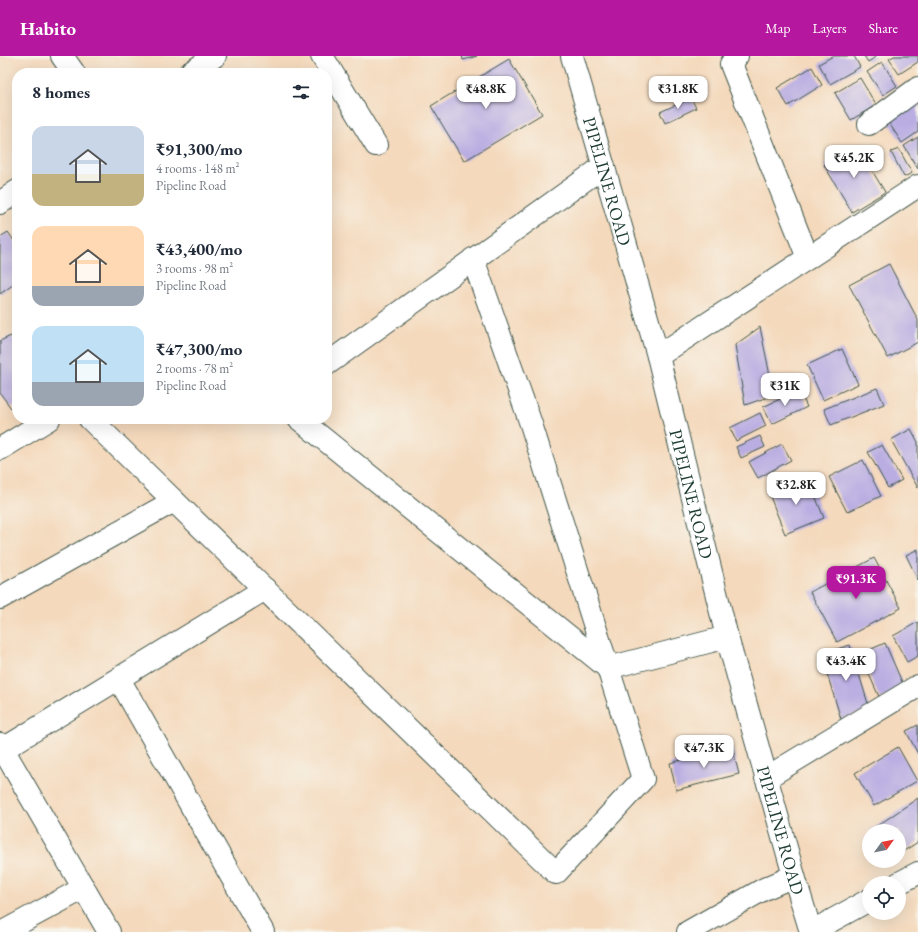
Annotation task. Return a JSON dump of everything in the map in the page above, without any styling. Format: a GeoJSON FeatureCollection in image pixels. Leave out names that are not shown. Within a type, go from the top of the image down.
{"type":"FeatureCollection","features":[{"type":"Feature","properties":{"kind":"street"},"geometry":{"type":"LineString","coordinates":[[62,56],[70,68]]}},
{"type":"Feature","properties":{"kind":"street"},"geometry":{"type":"LineString","coordinates":[[197,68],[215,56]]}},
{"type":"Feature","properties":{"kind":"street"},"geometry":{"type":"LineString","coordinates":[[322,56],[329,68]]}},
{"type":"Feature","properties":{"kind":"street","name":"PIPELINE ROAD"},"geometry":{"type":"LineString","coordinates":[[572,56],[658,356],[727,637],[811,932]]}},
{"type":"Feature","properties":{"kind":"street"},"geometry":{"type":"LineString","coordinates":[[737,56],[731,64],[808,258]]}},
{"type":"Feature","properties":{"kind":"street"},"geometry":{"type":"LineString","coordinates":[[332,72],[376,145]]}},
{"type":"Feature","properties":{"kind":"street"},"geometry":{"type":"LineString","coordinates":[[869,124],[918,88]]}},
{"type":"Feature","properties":{"kind":"street"},"geometry":{"type":"LineString","coordinates":[[332,360],[604,166]]}},
{"type":"Feature","properties":{"kind":"street"},"geometry":{"type":"LineString","coordinates":[[658,356],[808,258],[916,192]]}},
{"type":"Feature","properties":{"kind":"street"},"geometry":{"type":"LineString","coordinates":[[0,203],[12,195]]}},
{"type":"Feature","properties":{"kind":"street"},"geometry":{"type":"LineString","coordinates":[[95,424],[556,873],[643,779],[531,424],[473,259]]}},
{"type":"Feature","properties":{"kind":"street"},"geometry":{"type":"LineString","coordinates":[[0,449],[41,424]]}},
{"type":"Feature","properties":{"kind":"street"},"geometry":{"type":"LineString","coordinates":[[305,424],[608,668]]}},
{"type":"Feature","properties":{"kind":"street"},"geometry":{"type":"LineString","coordinates":[[0,598],[174,501]]}},
{"type":"Feature","properties":{"kind":"street"},"geometry":{"type":"LineString","coordinates":[[109,932],[1,748],[119,679],[265,589]]}},
{"type":"Feature","properties":{"kind":"street"},"geometry":{"type":"LineString","coordinates":[[608,668],[727,637]]}},
{"type":"Feature","properties":{"kind":"street"},"geometry":{"type":"LineString","coordinates":[[119,679],[263,932]]}},
{"type":"Feature","properties":{"kind":"street"},"geometry":{"type":"LineString","coordinates":[[766,778],[918,686]]}},
{"type":"Feature","properties":{"kind":"street"},"geometry":{"type":"LineString","coordinates":[[906,879],[918,872]]}},
{"type":"Feature","properties":{"kind":"street"},"geometry":{"type":"LineString","coordinates":[[688,932],[764,889],[794,876]]}},
{"type":"Feature","properties":{"kind":"street"},"geometry":{"type":"LineString","coordinates":[[3,932],[84,888]]}},
{"type":"Feature","properties":{"kind":"street"},"geometry":{"type":"LineString","coordinates":[[811,932],[862,904]]}},
{"type":"Feature","properties":{"kind":"building"},"geometry":{"type":"Polygon","coordinates":[[[462,56],[477,56],[463,60],[462,56]]]}},
{"type":"Feature","properties":{"kind":"building"},"geometry":{"type":"Polygon","coordinates":[[[833,56],[854,56],[860,67],[830,84],[819,64],[833,56]]]}},
{"type":"Feature","properties":{"kind":"building"},"geometry":{"type":"Polygon","coordinates":[[[864,56],[877,56],[868,62],[864,56]]]}},
{"type":"Feature","properties":{"kind":"building"},"geometry":{"type":"Polygon","coordinates":[[[894,56],[918,56],[918,62],[899,74],[889,59],[894,56]]]}},
{"type":"Feature","properties":{"kind":"building"},"geometry":{"type":"Polygon","coordinates":[[[509,59],[542,114],[464,161],[431,106],[509,59]]]}},
{"type":"Feature","properties":{"kind":"building"},"geometry":{"type":"Polygon","coordinates":[[[882,62],[897,86],[883,95],[867,72],[882,62]]]}},
{"type":"Feature","properties":{"kind":"building"},"geometry":{"type":"Polygon","coordinates":[[[812,67],[822,85],[788,106],[777,88],[812,67]]]}},
{"type":"Feature","properties":{"kind":"building"},"geometry":{"type":"Polygon","coordinates":[[[860,78],[876,105],[851,120],[835,93],[860,78]]]}},
{"type":"Feature","properties":{"kind":"building"},"geometry":{"type":"Polygon","coordinates":[[[918,97],[918,132],[902,143],[885,117],[918,97]]]}},
{"type":"Feature","properties":{"kind":"building"},"geometry":{"type":"Polygon","coordinates":[[[691,98],[696,108],[665,123],[660,112],[691,98]]]}},
{"type":"Feature","properties":{"kind":"building"},"geometry":{"type":"Polygon","coordinates":[[[918,137],[918,169],[904,146],[918,137]]]}},
{"type":"Feature","properties":{"kind":"building"},"geometry":{"type":"Polygon","coordinates":[[[857,146],[885,192],[852,212],[824,165],[857,146]]]}},
{"type":"Feature","properties":{"kind":"building"},"geometry":{"type":"Polygon","coordinates":[[[899,149],[912,173],[904,177],[891,152],[899,149]]]}},
{"type":"Feature","properties":{"kind":"building"},"geometry":{"type":"Polygon","coordinates":[[[8,232],[12,238],[12,286],[0,294],[0,237],[8,232]]]}},
{"type":"Feature","properties":{"kind":"building"},"geometry":{"type":"Polygon","coordinates":[[[889,264],[918,320],[918,342],[888,358],[849,285],[889,264]]]}},
{"type":"Feature","properties":{"kind":"building"},"geometry":{"type":"Polygon","coordinates":[[[760,327],[774,395],[745,405],[735,345],[760,327]]]}},
{"type":"Feature","properties":{"kind":"building"},"geometry":{"type":"Polygon","coordinates":[[[11,336],[12,337],[11,408],[0,393],[0,341],[11,336]]]}},
{"type":"Feature","properties":{"kind":"building"},"geometry":{"type":"Polygon","coordinates":[[[842,349],[858,384],[823,400],[807,365],[842,349]]]}},
{"type":"Feature","properties":{"kind":"building"},"geometry":{"type":"Polygon","coordinates":[[[877,388],[884,404],[831,425],[824,409],[877,388]]]}},
{"type":"Feature","properties":{"kind":"building"},"geometry":{"type":"Polygon","coordinates":[[[799,390],[807,407],[772,424],[763,407],[799,390]]]}},
{"type":"Feature","properties":{"kind":"building"},"geometry":{"type":"Polygon","coordinates":[[[760,413],[766,426],[736,441],[730,428],[760,413]]]}},
{"type":"Feature","properties":{"kind":"building"},"geometry":{"type":"Polygon","coordinates":[[[911,429],[918,442],[918,488],[891,440],[911,429]]]}},
{"type":"Feature","properties":{"kind":"building"},"geometry":{"type":"Polygon","coordinates":[[[760,436],[765,447],[741,458],[736,447],[760,436]]]}},
{"type":"Feature","properties":{"kind":"building"},"geometry":{"type":"Polygon","coordinates":[[[782,444],[791,460],[758,478],[749,462],[782,444]]]}},
{"type":"Feature","properties":{"kind":"building"},"geometry":{"type":"Polygon","coordinates":[[[882,445],[902,480],[888,488],[868,452],[882,445]]]}},
{"type":"Feature","properties":{"kind":"building"},"geometry":{"type":"Polygon","coordinates":[[[863,460],[881,496],[847,512],[829,477],[863,460]]]}},
{"type":"Feature","properties":{"kind":"building"},"geometry":{"type":"Polygon","coordinates":[[[808,478],[824,518],[785,534],[769,494],[808,478]]]}},
{"type":"Feature","properties":{"kind":"building"},"geometry":{"type":"Polygon","coordinates":[[[918,549],[918,580],[906,555],[918,549]]]}},
{"type":"Feature","properties":{"kind":"building"},"geometry":{"type":"Polygon","coordinates":[[[874,558],[901,608],[837,642],[810,592],[874,558]]]}},
{"type":"Feature","properties":{"kind":"building"},"geometry":{"type":"Polygon","coordinates":[[[918,622],[918,656],[907,662],[893,636],[918,622]]]}},
{"type":"Feature","properties":{"kind":"building"},"geometry":{"type":"Polygon","coordinates":[[[885,643],[905,689],[880,699],[860,654],[885,643]]]}},
{"type":"Feature","properties":{"kind":"building"},"geometry":{"type":"Polygon","coordinates":[[[850,645],[870,710],[841,719],[821,654],[850,645]]]}},
{"type":"Feature","properties":{"kind":"building"},"geometry":{"type":"Polygon","coordinates":[[[918,725],[918,754],[906,731],[918,725]]]}},
{"type":"Feature","properties":{"kind":"building"},"geometry":{"type":"Polygon","coordinates":[[[732,747],[739,774],[676,790],[670,763],[732,747]]]}},
{"type":"Feature","properties":{"kind":"building"},"geometry":{"type":"Polygon","coordinates":[[[898,747],[917,781],[874,806],[855,773],[898,747]]]}},
{"type":"Feature","properties":{"kind":"building"},"geometry":{"type":"Polygon","coordinates":[[[918,798],[918,842],[906,850],[906,824],[880,824],[918,798]]]}}]}
